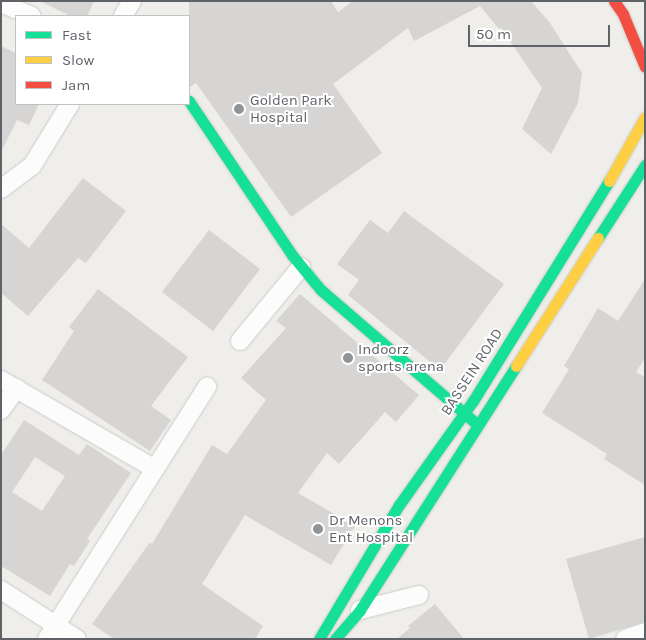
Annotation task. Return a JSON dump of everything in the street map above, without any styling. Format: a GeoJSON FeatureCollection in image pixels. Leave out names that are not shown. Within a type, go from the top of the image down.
{"type":"FeatureCollection","features":[{"type":"Feature","properties":{"kind":"main road"},"geometry":{"type":"LineString","coordinates":[[614,1],[623,14],[644,64]]}},
{"type":"Feature","properties":{"kind":"main road"},"geometry":{"type":"LineString","coordinates":[[190,102],[209,127],[301,267],[321,290],[479,426]]}},
{"type":"Feature","properties":{"kind":"main road","name":"BASSEIN ROAD"},"geometry":{"type":"LineString","coordinates":[[338,632],[399,505],[464,415],[635,138],[645,116]]}},
{"type":"Feature","properties":{"kind":"main road","name":"BASSEIN ROAD"},"geometry":{"type":"LineString","coordinates":[[319,639],[338,632],[360,610],[645,165]]}},
{"type":"Feature","properties":{"kind":"street"},"geometry":{"type":"LineString","coordinates":[[124,15],[132,1]]}},
{"type":"Feature","properties":{"kind":"street"},"geometry":{"type":"LineString","coordinates":[[1,3],[28,15]]}},
{"type":"Feature","properties":{"kind":"street"},"geometry":{"type":"LineString","coordinates":[[1,189],[32,166],[69,105]]}},
{"type":"Feature","properties":{"kind":"street"},"geometry":{"type":"LineString","coordinates":[[240,341],[301,267]]}},
{"type":"Feature","properties":{"kind":"street"},"geometry":{"type":"LineString","coordinates":[[1,380],[155,469]]}},
{"type":"Feature","properties":{"kind":"street"},"geometry":{"type":"LineString","coordinates":[[52,632],[207,387]]}},
{"type":"Feature","properties":{"kind":"street"},"geometry":{"type":"LineString","coordinates":[[1,410],[17,388]]}},
{"type":"Feature","properties":{"kind":"street"},"geometry":{"type":"LineString","coordinates":[[1,590],[52,632],[78,639]]}},
{"type":"Feature","properties":{"kind":"street"},"geometry":{"type":"LineString","coordinates":[[360,610],[419,595]]}},
{"type":"Feature","properties":{"kind":"street"},"geometry":{"type":"LineString","coordinates":[[625,639],[645,632]]}},
{"type":"Feature","properties":{"kind":"building"},"geometry":{"type":"Polygon","coordinates":[[[40,1],[94,1],[87,15],[68,15],[40,1]]]}},
{"type":"Feature","properties":{"kind":"building"},"geometry":{"type":"Polygon","coordinates":[[[189,1],[331,1],[338,12],[353,1],[531,1],[550,23],[582,73],[578,103],[551,154],[522,129],[542,88],[501,28],[499,29],[480,6],[414,41],[408,28],[333,84],[382,153],[291,217],[196,83],[190,87],[189,1]]]}},
{"type":"Feature","properties":{"kind":"building"},"geometry":{"type":"Polygon","coordinates":[[[1,46],[15,53],[15,105],[39,105],[29,125],[17,120],[1,152],[1,46]]]}},
{"type":"Feature","properties":{"kind":"building"},"geometry":{"type":"Polygon","coordinates":[[[83,178],[126,211],[86,263],[78,258],[28,316],[1,293],[1,224],[29,248],[83,178]]]}},
{"type":"Feature","properties":{"kind":"building"},"geometry":{"type":"Polygon","coordinates":[[[404,211],[504,284],[440,370],[348,295],[359,280],[337,264],[370,220],[388,233],[404,211]]]}},
{"type":"Feature","properties":{"kind":"building"},"geometry":{"type":"Polygon","coordinates":[[[209,230],[260,269],[213,331],[162,292],[209,230]]]}},
{"type":"Feature","properties":{"kind":"building"},"geometry":{"type":"Polygon","coordinates":[[[645,279],[645,358],[636,372],[645,377],[645,485],[604,459],[607,454],[542,413],[569,369],[564,366],[598,308],[618,321],[645,279]]]}},
{"type":"Feature","properties":{"kind":"building"},"geometry":{"type":"Polygon","coordinates":[[[98,289],[188,357],[151,406],[171,420],[150,451],[42,380],[74,331],[69,327],[98,289]]]}},
{"type":"Feature","properties":{"kind":"building"},"geometry":{"type":"Polygon","coordinates":[[[300,294],[419,395],[396,422],[385,412],[339,464],[327,453],[298,493],[355,526],[331,565],[245,515],[202,584],[263,626],[255,639],[114,639],[92,624],[150,542],[152,544],[212,445],[227,454],[266,400],[241,378],[286,328],[276,321],[300,294]]]}},
{"type":"Feature","properties":{"kind":"building"},"geometry":{"type":"Polygon","coordinates":[[[24,420],[79,455],[87,444],[131,473],[87,539],[90,541],[74,566],[70,564],[50,596],[1,566],[1,455],[24,420]],[[35,457],[12,492],[42,511],[65,476],[35,457]]]}},
{"type":"Feature","properties":{"kind":"building"},"geometry":{"type":"Polygon","coordinates":[[[645,537],[645,622],[589,639],[566,559],[645,537]]]}},
{"type":"Feature","properties":{"kind":"building"},"geometry":{"type":"Polygon","coordinates":[[[435,604],[464,639],[397,639],[410,628],[408,626],[435,604]]]}},
{"type":"Feature","properties":{"kind":"traffic: fast"},"geometry":{"type":"LineString","coordinates":[[190,102],[292,255],[321,290],[478,425]]}},
{"type":"Feature","properties":{"kind":"traffic: fast"},"geometry":{"type":"LineString","coordinates":[[598,238],[645,165]]}},
{"type":"Feature","properties":{"kind":"traffic: fast"},"geometry":{"type":"LineString","coordinates":[[319,639],[399,505],[473,401],[609,181]]}},
{"type":"Feature","properties":{"kind":"traffic: fast"},"geometry":{"type":"LineString","coordinates":[[335,639],[360,610],[516,366]]}},
{"type":"Feature","properties":{"kind":"traffic: slow"},"geometry":{"type":"LineString","coordinates":[[609,181],[645,117]]}},
{"type":"Feature","properties":{"kind":"traffic: slow"},"geometry":{"type":"LineString","coordinates":[[516,366],[598,238]]}},
{"type":"Feature","properties":{"kind":"traffic: jam"},"geometry":{"type":"LineString","coordinates":[[614,1],[623,14],[645,67]]}},
{"type":"Feature","properties":{"kind":"place","name":"Golden Park Hospital"},"geometry":{"type":"Point","coordinates":[239,109]}},
{"type":"Feature","properties":{"kind":"place","name":"Indoorz sports arena"},"geometry":{"type":"Point","coordinates":[348,358]}},
{"type":"Feature","properties":{"kind":"place","name":"Dr Menons Ent Hospital"},"geometry":{"type":"Point","coordinates":[318,529]}}]}
